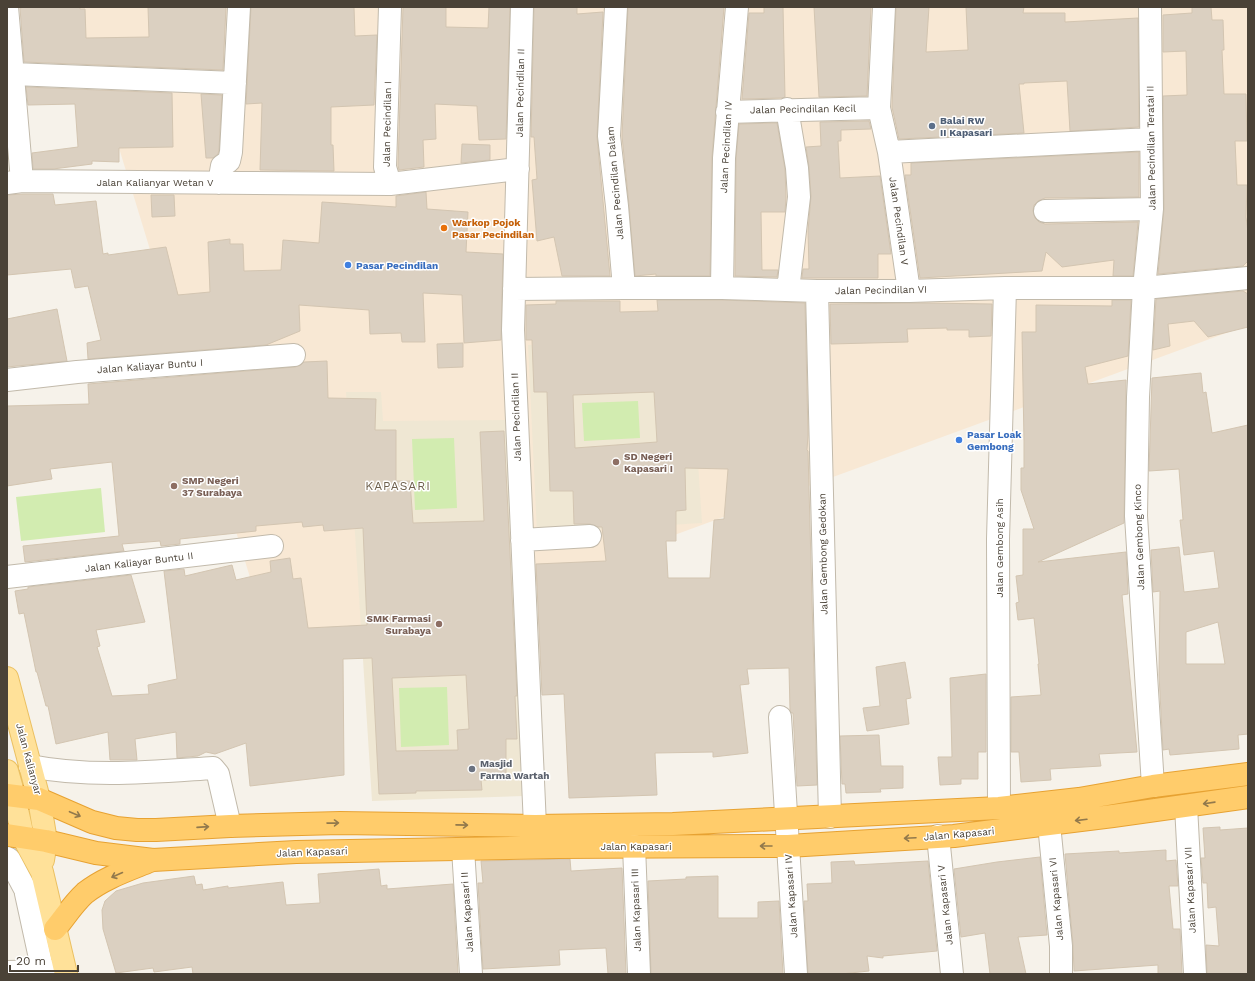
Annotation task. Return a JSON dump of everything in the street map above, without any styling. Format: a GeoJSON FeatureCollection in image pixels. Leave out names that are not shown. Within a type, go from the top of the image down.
{"type":"FeatureCollection","features":[{"type":"Feature","properties":{"kind":"highway"},"geometry":{"type":"LineString","coordinates":[[11,796],[39,799],[92,822],[116,828],[156,830],[340,823],[535,826],[673,824],[999,808],[1079,799],[1152,786],[1248,774]]}},
{"type":"Feature","properties":{"kind":"highway","name":"Jalan Kapasari"},"geometry":{"type":"LineString","coordinates":[[15,836],[46,841],[96,853],[153,860],[296,852],[634,846],[788,846],[938,836],[1014,829],[1248,797]]}},
{"type":"Feature","properties":{"kind":"highway"},"geometry":{"type":"LineString","coordinates":[[55,929],[72,906],[84,894],[123,872],[153,860]]}},
{"type":"Feature","properties":{"kind":"main road","name":"Jalan Kalianyar"},"geometry":{"type":"LineString","coordinates":[[7,678],[39,799],[46,841],[42,872]]}},
{"type":"Feature","properties":{"kind":"main road"},"geometry":{"type":"LineString","coordinates":[[7,771],[15,836],[42,872],[66,973]]}},
{"type":"Feature","properties":{"kind":"street"},"geometry":{"type":"LineString","coordinates":[[7,7],[13,74],[14,182]]}},
{"type":"Feature","properties":{"kind":"street","name":"Jalan Kalianyar Wetan V"},"geometry":{"type":"LineString","coordinates":[[14,182],[219,183],[222,166],[229,161],[231,152],[239,7]]}},
{"type":"Feature","properties":{"kind":"street","name":"Jalan Pecindilan I"},"geometry":{"type":"LineString","coordinates":[[390,7],[385,167],[390,184]]}},
{"type":"Feature","properties":{"kind":"street","name":"Jalan Pecindilan II"},"geometry":{"type":"LineString","coordinates":[[522,7],[513,330],[535,826]]}},
{"type":"Feature","properties":{"kind":"street","name":"Jalan Pecindilan Dalam"},"geometry":{"type":"LineString","coordinates":[[616,7],[609,136],[624,288]]}},
{"type":"Feature","properties":{"kind":"street","name":"Jalan Pecindilan IV"},"geometry":{"type":"LineString","coordinates":[[722,288],[724,158],[737,7]]}},
{"type":"Feature","properties":{"kind":"street","name":"Jalan Pecindilan V"},"geometry":{"type":"LineString","coordinates":[[884,7],[879,108],[889,152],[909,291]]}},
{"type":"Feature","properties":{"kind":"street","name":"Jalan Pecindilan Teratai II"},"geometry":{"type":"LineString","coordinates":[[1144,288],[1152,209],[1150,7]]}},
{"type":"Feature","properties":{"kind":"street"},"geometry":{"type":"LineString","coordinates":[[13,74],[235,83]]}},
{"type":"Feature","properties":{"kind":"street","name":"Jalan Pecindilan Kecil"},"geometry":{"type":"LineString","coordinates":[[727,112],[787,109],[879,108]]}},
{"type":"Feature","properties":{"kind":"street"},"geometry":{"type":"LineString","coordinates":[[787,109],[797,168],[800,197],[788,290]]}},
{"type":"Feature","properties":{"kind":"street"},"geometry":{"type":"LineString","coordinates":[[889,152],[1151,139]]}},
{"type":"Feature","properties":{"kind":"street"},"geometry":{"type":"LineString","coordinates":[[219,183],[390,184],[518,169]]}},
{"type":"Feature","properties":{"kind":"street"},"geometry":{"type":"LineString","coordinates":[[1045,211],[1152,209]]}},
{"type":"Feature","properties":{"kind":"street","name":"Jalan Pecindilan VI"},"geometry":{"type":"LineString","coordinates":[[514,289],[722,288],[817,291],[909,291],[1005,288],[1144,288],[1248,278]]}},
{"type":"Feature","properties":{"kind":"street","name":"Jalan Gembong Asih"},"geometry":{"type":"LineString","coordinates":[[999,808],[998,539],[1005,288]]}},
{"type":"Feature","properties":{"kind":"street","name":"Jalan Gembong Kinco"},"geometry":{"type":"LineString","coordinates":[[1144,288],[1138,397],[1136,516],[1152,786]]}},
{"type":"Feature","properties":{"kind":"street","name":"Jalan Gembong Gedokan"},"geometry":{"type":"LineString","coordinates":[[817,291],[830,817]]}},
{"type":"Feature","properties":{"kind":"street","name":"Jalan Kaliayar Buntu I"},"geometry":{"type":"LineString","coordinates":[[7,380],[77,372],[294,355]]}},
{"type":"Feature","properties":{"kind":"street"},"geometry":{"type":"LineString","coordinates":[[522,540],[590,536]]}},
{"type":"Feature","properties":{"kind":"street","name":"Jalan Kaliayar Buntu II"},"geometry":{"type":"LineString","coordinates":[[7,577],[272,546]]}},
{"type":"Feature","properties":{"kind":"street","name":"Jalan Kapasari IV"},"geometry":{"type":"LineString","coordinates":[[780,717],[796,974]]}},
{"type":"Feature","properties":{"kind":"street"},"geometry":{"type":"LineString","coordinates":[[30,766],[56,771],[123,774],[213,768],[218,774],[230,826]]}},
{"type":"Feature","properties":{"kind":"street","name":"Jalan Kapasari VII"},"geometry":{"type":"LineString","coordinates":[[1186,806],[1195,974]]}},
{"type":"Feature","properties":{"kind":"street","name":"Jalan Kapasari VI"},"geometry":{"type":"LineString","coordinates":[[1049,824],[1061,946],[1061,974]]}},
{"type":"Feature","properties":{"kind":"street","name":"Jalan Kapasari V"},"geometry":{"type":"LineString","coordinates":[[938,836],[952,974]]}},
{"type":"Feature","properties":{"kind":"street","name":"Jalan Kapasari III"},"geometry":{"type":"LineString","coordinates":[[634,846],[638,974]]}},
{"type":"Feature","properties":{"kind":"street","name":"Jalan Kapasari II"},"geometry":{"type":"LineString","coordinates":[[463,849],[471,974]]}},
{"type":"Feature","properties":{"kind":"street"},"geometry":{"type":"LineString","coordinates":[[7,858],[9,859],[25,889],[43,972]]}},
{"type":"Feature","properties":{"kind":"street"},"geometry":{"type":"LineString","coordinates":[[7,972],[66,973]]}},
{"type":"Feature","properties":{"kind":"shaded area"},"geometry":{"type":"Polygon","coordinates":[[[76,7],[1248,7],[1248,325],[281,679],[76,7]]]}},
{"type":"Feature","properties":{"kind":"shaded area","name":"SD Negeri Kapasari I"},"geometry":{"type":"Polygon","coordinates":[[[564,344],[694,402],[702,523],[537,533],[528,345],[564,344]]]}},
{"type":"Feature","properties":{"kind":"shaded area","name":"SMK Farmasi Surabaya"},"geometry":{"type":"Polygon","coordinates":[[[346,392],[381,392],[383,421],[508,420],[524,796],[372,801],[346,392]]]}},
{"type":"Feature","properties":{"kind":"green space"},"geometry":{"type":"Polygon","coordinates":[[[638,401],[640,438],[584,441],[582,403],[638,401]]]}},
{"type":"Feature","properties":{"kind":"green space"},"geometry":{"type":"Polygon","coordinates":[[[454,438],[457,508],[415,510],[412,439],[454,438]]]}},
{"type":"Feature","properties":{"kind":"green space"},"geometry":{"type":"Polygon","coordinates":[[[101,488],[105,532],[21,541],[16,497],[101,488]]]}},
{"type":"Feature","properties":{"kind":"green space"},"geometry":{"type":"Polygon","coordinates":[[[447,687],[449,745],[401,747],[399,688],[447,687]]]}},
{"type":"Feature","properties":{"kind":"building"},"geometry":{"type":"Polygon","coordinates":[[[80,7],[80,9],[85,9],[86,38],[149,37],[148,7],[226,7],[223,70],[24,62],[20,8],[80,7]]]}},
{"type":"Feature","properties":{"kind":"building"},"geometry":{"type":"Polygon","coordinates":[[[251,7],[354,7],[355,36],[377,35],[374,105],[331,107],[331,145],[333,145],[334,171],[260,170],[262,103],[246,104],[251,7]]]}},
{"type":"Feature","properties":{"kind":"building"},"geometry":{"type":"Polygon","coordinates":[[[403,7],[446,7],[446,27],[488,28],[489,7],[510,7],[506,139],[479,140],[477,106],[435,104],[436,139],[423,140],[424,167],[399,170],[403,7]]]}},
{"type":"Feature","properties":{"kind":"building"},"geometry":{"type":"Polygon","coordinates":[[[534,7],[577,7],[577,14],[603,12],[597,137],[610,276],[562,276],[554,237],[537,241],[532,180],[537,179],[534,137],[531,137],[534,7]]]}},
{"type":"Feature","properties":{"kind":"building"},"geometry":{"type":"Polygon","coordinates":[[[628,7],[724,7],[712,157],[710,276],[656,276],[656,274],[635,276],[622,136],[628,7]]]}},
{"type":"Feature","properties":{"kind":"building"},"geometry":{"type":"Polygon","coordinates":[[[764,7],[783,7],[785,97],[742,99],[749,13],[764,13],[764,7]]]}},
{"type":"Feature","properties":{"kind":"building"},"geometry":{"type":"Polygon","coordinates":[[[814,7],[871,7],[867,96],[819,97],[814,7]]]}},
{"type":"Feature","properties":{"kind":"building"},"geometry":{"type":"Polygon","coordinates":[[[896,7],[929,7],[926,52],[968,50],[966,7],[1024,7],[1023,13],[1065,13],[1065,22],[1138,18],[1139,127],[1070,131],[1067,81],[1024,83],[1019,84],[1024,133],[899,139],[892,107],[896,7]]]}},
{"type":"Feature","properties":{"kind":"building"},"geometry":{"type":"Polygon","coordinates":[[[1192,7],[1211,7],[1212,20],[1223,20],[1224,50],[1222,50],[1224,94],[1246,94],[1247,141],[1235,141],[1237,185],[1247,185],[1246,217],[1248,232],[1248,261],[1243,266],[1158,274],[1164,209],[1163,96],[1187,95],[1186,51],[1163,52],[1163,15],[1192,13],[1192,7]]]}},
{"type":"Feature","properties":{"kind":"building"},"geometry":{"type":"Polygon","coordinates":[[[26,87],[172,93],[173,147],[119,148],[119,162],[92,161],[92,164],[53,169],[33,169],[32,153],[78,147],[75,104],[28,105],[26,87]]]}},
{"type":"Feature","properties":{"kind":"building"},"geometry":{"type":"Polygon","coordinates":[[[201,94],[222,95],[219,150],[218,154],[213,158],[206,158],[201,94]]]}},
{"type":"Feature","properties":{"kind":"building"},"geometry":{"type":"Polygon","coordinates":[[[869,121],[871,129],[841,130],[841,141],[838,141],[840,178],[880,176],[891,254],[878,254],[878,278],[802,278],[803,269],[809,269],[808,231],[811,196],[806,147],[821,146],[820,122],[869,121]]]}},
{"type":"Feature","properties":{"kind":"building"},"geometry":{"type":"Polygon","coordinates":[[[777,123],[785,169],[785,212],[761,212],[762,270],[778,270],[777,277],[735,276],[736,159],[739,124],[777,123]]]}},
{"type":"Feature","properties":{"kind":"building"},"geometry":{"type":"Polygon","coordinates":[[[462,144],[490,145],[490,160],[461,163],[462,144]]]}},
{"type":"Feature","properties":{"kind":"building"},"geometry":{"type":"Polygon","coordinates":[[[1139,152],[1139,197],[1045,198],[1038,201],[1034,205],[1033,211],[1035,218],[1039,222],[1045,224],[1138,222],[1133,276],[1113,276],[1114,260],[1062,267],[1046,252],[1042,271],[920,278],[905,175],[911,175],[911,163],[1139,152]]]}},
{"type":"Feature","properties":{"kind":"building"},"geometry":{"type":"Polygon","coordinates":[[[426,192],[427,209],[468,212],[466,252],[503,254],[501,340],[464,343],[462,295],[423,293],[425,342],[402,342],[401,333],[370,334],[369,310],[299,305],[300,331],[266,345],[88,359],[87,343],[101,340],[88,286],[75,288],[71,269],[7,275],[7,195],[53,194],[55,205],[96,201],[103,254],[108,253],[108,255],[166,247],[178,295],[210,292],[208,242],[230,239],[230,244],[243,244],[244,271],[281,270],[283,240],[319,243],[322,202],[396,207],[396,196],[426,192]]]}},
{"type":"Feature","properties":{"kind":"building"},"geometry":{"type":"Polygon","coordinates":[[[151,195],[174,195],[175,216],[152,217],[151,195]]]}},
{"type":"Feature","properties":{"kind":"building"},"geometry":{"type":"Polygon","coordinates":[[[1243,291],[1248,294],[1248,327],[1208,337],[1194,321],[1168,324],[1170,346],[1153,350],[1156,299],[1243,291]]]}},
{"type":"Feature","properties":{"kind":"building"},"geometry":{"type":"Polygon","coordinates":[[[657,300],[722,300],[805,303],[808,435],[807,450],[817,785],[797,786],[793,713],[791,713],[790,710],[789,668],[747,669],[749,684],[740,685],[748,753],[713,757],[713,752],[655,753],[657,795],[569,798],[564,694],[542,695],[536,564],[606,561],[602,527],[590,524],[574,524],[573,491],[550,491],[547,392],[534,392],[532,340],[526,340],[526,305],[556,304],[556,301],[620,301],[620,312],[658,311],[657,300]],[[654,392],[573,395],[575,448],[657,442],[654,392]],[[685,468],[686,510],[676,511],[676,541],[666,541],[668,578],[710,578],[714,520],[724,519],[728,469],[685,468]]]}},
{"type":"Feature","properties":{"kind":"building"},"geometry":{"type":"Polygon","coordinates":[[[1112,300],[1131,300],[1128,356],[1085,367],[1088,384],[1126,380],[1124,523],[1038,562],[1126,552],[1128,594],[1122,595],[1137,752],[1099,754],[1101,766],[1050,769],[1051,780],[1021,782],[1019,752],[1011,752],[1011,697],[1041,695],[1034,618],[1018,620],[1016,603],[1019,602],[1016,576],[1023,575],[1023,529],[1034,529],[1021,490],[1021,468],[1024,468],[1022,332],[1036,332],[1036,305],[1112,306],[1112,300]]]}},
{"type":"Feature","properties":{"kind":"building"},"geometry":{"type":"Polygon","coordinates":[[[830,304],[992,304],[991,336],[969,337],[969,330],[947,330],[947,328],[907,329],[908,342],[831,344],[830,304]]]}},
{"type":"Feature","properties":{"kind":"building"},"geometry":{"type":"Polygon","coordinates":[[[57,309],[67,361],[7,367],[7,319],[57,309]]]}},
{"type":"Feature","properties":{"kind":"building"},"geometry":{"type":"Polygon","coordinates":[[[463,343],[463,367],[438,368],[437,344],[463,343]]]}},
{"type":"Feature","properties":{"kind":"building"},"geometry":{"type":"Polygon","coordinates":[[[327,361],[328,398],[376,399],[375,430],[396,430],[396,481],[410,481],[413,523],[484,521],[480,432],[504,431],[517,696],[515,696],[517,739],[506,739],[506,780],[481,780],[482,790],[416,791],[416,793],[379,794],[372,658],[343,659],[344,775],[250,786],[246,743],[215,754],[206,752],[198,756],[177,758],[176,732],[135,739],[137,760],[110,760],[108,732],[56,744],[48,706],[46,706],[36,672],[24,613],[19,614],[15,591],[28,589],[28,587],[131,575],[145,622],[96,630],[100,646],[97,647],[112,696],[149,694],[148,685],[177,679],[164,571],[184,569],[185,576],[232,565],[236,580],[271,572],[270,561],[290,558],[293,579],[301,578],[308,628],[367,625],[363,528],[324,531],[323,525],[303,527],[302,522],[256,526],[256,531],[180,539],[180,544],[161,546],[160,541],[122,544],[124,551],[25,562],[23,546],[119,536],[112,462],[50,469],[52,479],[7,486],[7,406],[89,404],[88,384],[295,367],[304,362],[327,361]],[[466,675],[392,678],[396,751],[458,750],[457,730],[469,729],[466,675]]]}},
{"type":"Feature","properties":{"kind":"building"},"geometry":{"type":"Polygon","coordinates":[[[1201,373],[1203,393],[1206,392],[1212,433],[1248,425],[1248,734],[1238,735],[1239,749],[1170,755],[1169,749],[1163,750],[1159,675],[1160,591],[1153,592],[1151,550],[1179,547],[1184,592],[1219,588],[1214,551],[1184,555],[1180,520],[1183,520],[1179,469],[1149,471],[1152,378],[1201,373]],[[1218,622],[1186,632],[1186,664],[1225,664],[1218,622]]]}},
{"type":"Feature","properties":{"kind":"building"},"geometry":{"type":"Polygon","coordinates":[[[905,662],[911,698],[906,699],[909,724],[867,731],[863,708],[880,706],[876,667],[905,662]]]}},
{"type":"Feature","properties":{"kind":"building"},"geometry":{"type":"Polygon","coordinates":[[[986,674],[986,752],[978,752],[978,779],[961,779],[961,784],[940,785],[938,757],[952,757],[950,678],[986,674]]]}},
{"type":"Feature","properties":{"kind":"building"},"geometry":{"type":"Polygon","coordinates":[[[879,735],[881,766],[903,766],[903,788],[880,789],[881,792],[846,793],[845,784],[842,784],[840,736],[879,735]]]}},
{"type":"Feature","properties":{"kind":"building"},"geometry":{"type":"Polygon","coordinates":[[[1220,827],[1220,830],[1248,828],[1248,974],[1207,974],[1206,945],[1219,946],[1216,907],[1208,908],[1207,883],[1203,883],[1201,858],[1205,858],[1203,828],[1220,827]]]}},
{"type":"Feature","properties":{"kind":"building"},"geometry":{"type":"Polygon","coordinates":[[[1166,850],[1166,861],[1176,860],[1178,886],[1169,886],[1173,929],[1180,929],[1182,974],[1158,974],[1158,965],[1074,971],[1065,854],[1166,850]]]}},
{"type":"Feature","properties":{"kind":"building"},"geometry":{"type":"Polygon","coordinates":[[[1040,857],[1047,935],[1018,937],[1026,974],[990,974],[985,933],[961,937],[954,869],[1040,857]]]}},
{"type":"Feature","properties":{"kind":"building"},"geometry":{"type":"Polygon","coordinates":[[[570,859],[571,871],[622,868],[626,974],[608,974],[606,948],[559,950],[560,965],[483,969],[478,883],[483,883],[481,861],[570,859]]]}},
{"type":"Feature","properties":{"kind":"building"},"geometry":{"type":"Polygon","coordinates":[[[854,861],[855,865],[928,861],[937,951],[883,956],[883,958],[867,956],[869,971],[841,974],[808,974],[804,901],[808,901],[807,884],[832,883],[831,862],[854,861]]]}},
{"type":"Feature","properties":{"kind":"building"},"geometry":{"type":"Polygon","coordinates":[[[379,869],[381,886],[387,885],[387,889],[453,884],[458,974],[193,974],[192,967],[154,972],[153,968],[116,973],[103,929],[102,910],[105,901],[116,891],[143,883],[194,876],[196,885],[202,884],[203,890],[228,886],[228,888],[283,882],[286,905],[320,903],[318,874],[379,869]]]}},
{"type":"Feature","properties":{"kind":"building"},"geometry":{"type":"Polygon","coordinates":[[[718,876],[718,918],[758,918],[758,902],[779,901],[783,974],[651,974],[648,881],[686,879],[686,877],[718,876]]]}},
{"type":"Feature","properties":{"kind":"place","name":"Balai RW II Kapasari"},"geometry":{"type":"Point","coordinates":[932,126]}},
{"type":"Feature","properties":{"kind":"place","name":"Warkop Pojok Pasar Pecindilan"},"geometry":{"type":"Point","coordinates":[444,228]}},
{"type":"Feature","properties":{"kind":"place","name":"Pasar Pecindilan"},"geometry":{"type":"Point","coordinates":[348,265]}},
{"type":"Feature","properties":{"kind":"place","name":"Pasar Loak Gembong"},"geometry":{"type":"Point","coordinates":[959,440]}},
{"type":"Feature","properties":{"kind":"place","name":"SD Negeri Kapasari I"},"geometry":{"type":"Point","coordinates":[616,462]}},
{"type":"Feature","properties":{"kind":"place","name":"SMP Negeri 37 Surabaya"},"geometry":{"type":"Point","coordinates":[174,486]}},
{"type":"Feature","properties":{"kind":"place","name":"SMK Farmasi Surabaya"},"geometry":{"type":"Point","coordinates":[439,624]}},
{"type":"Feature","properties":{"kind":"place","name":"Masjid Farma Wartah"},"geometry":{"type":"Point","coordinates":[472,769]}},
{"type":"Feature","properties":{"kind":"district","name":"KAPASARI"},"geometry":{"type":"Point","coordinates":[398,486]}}]}
